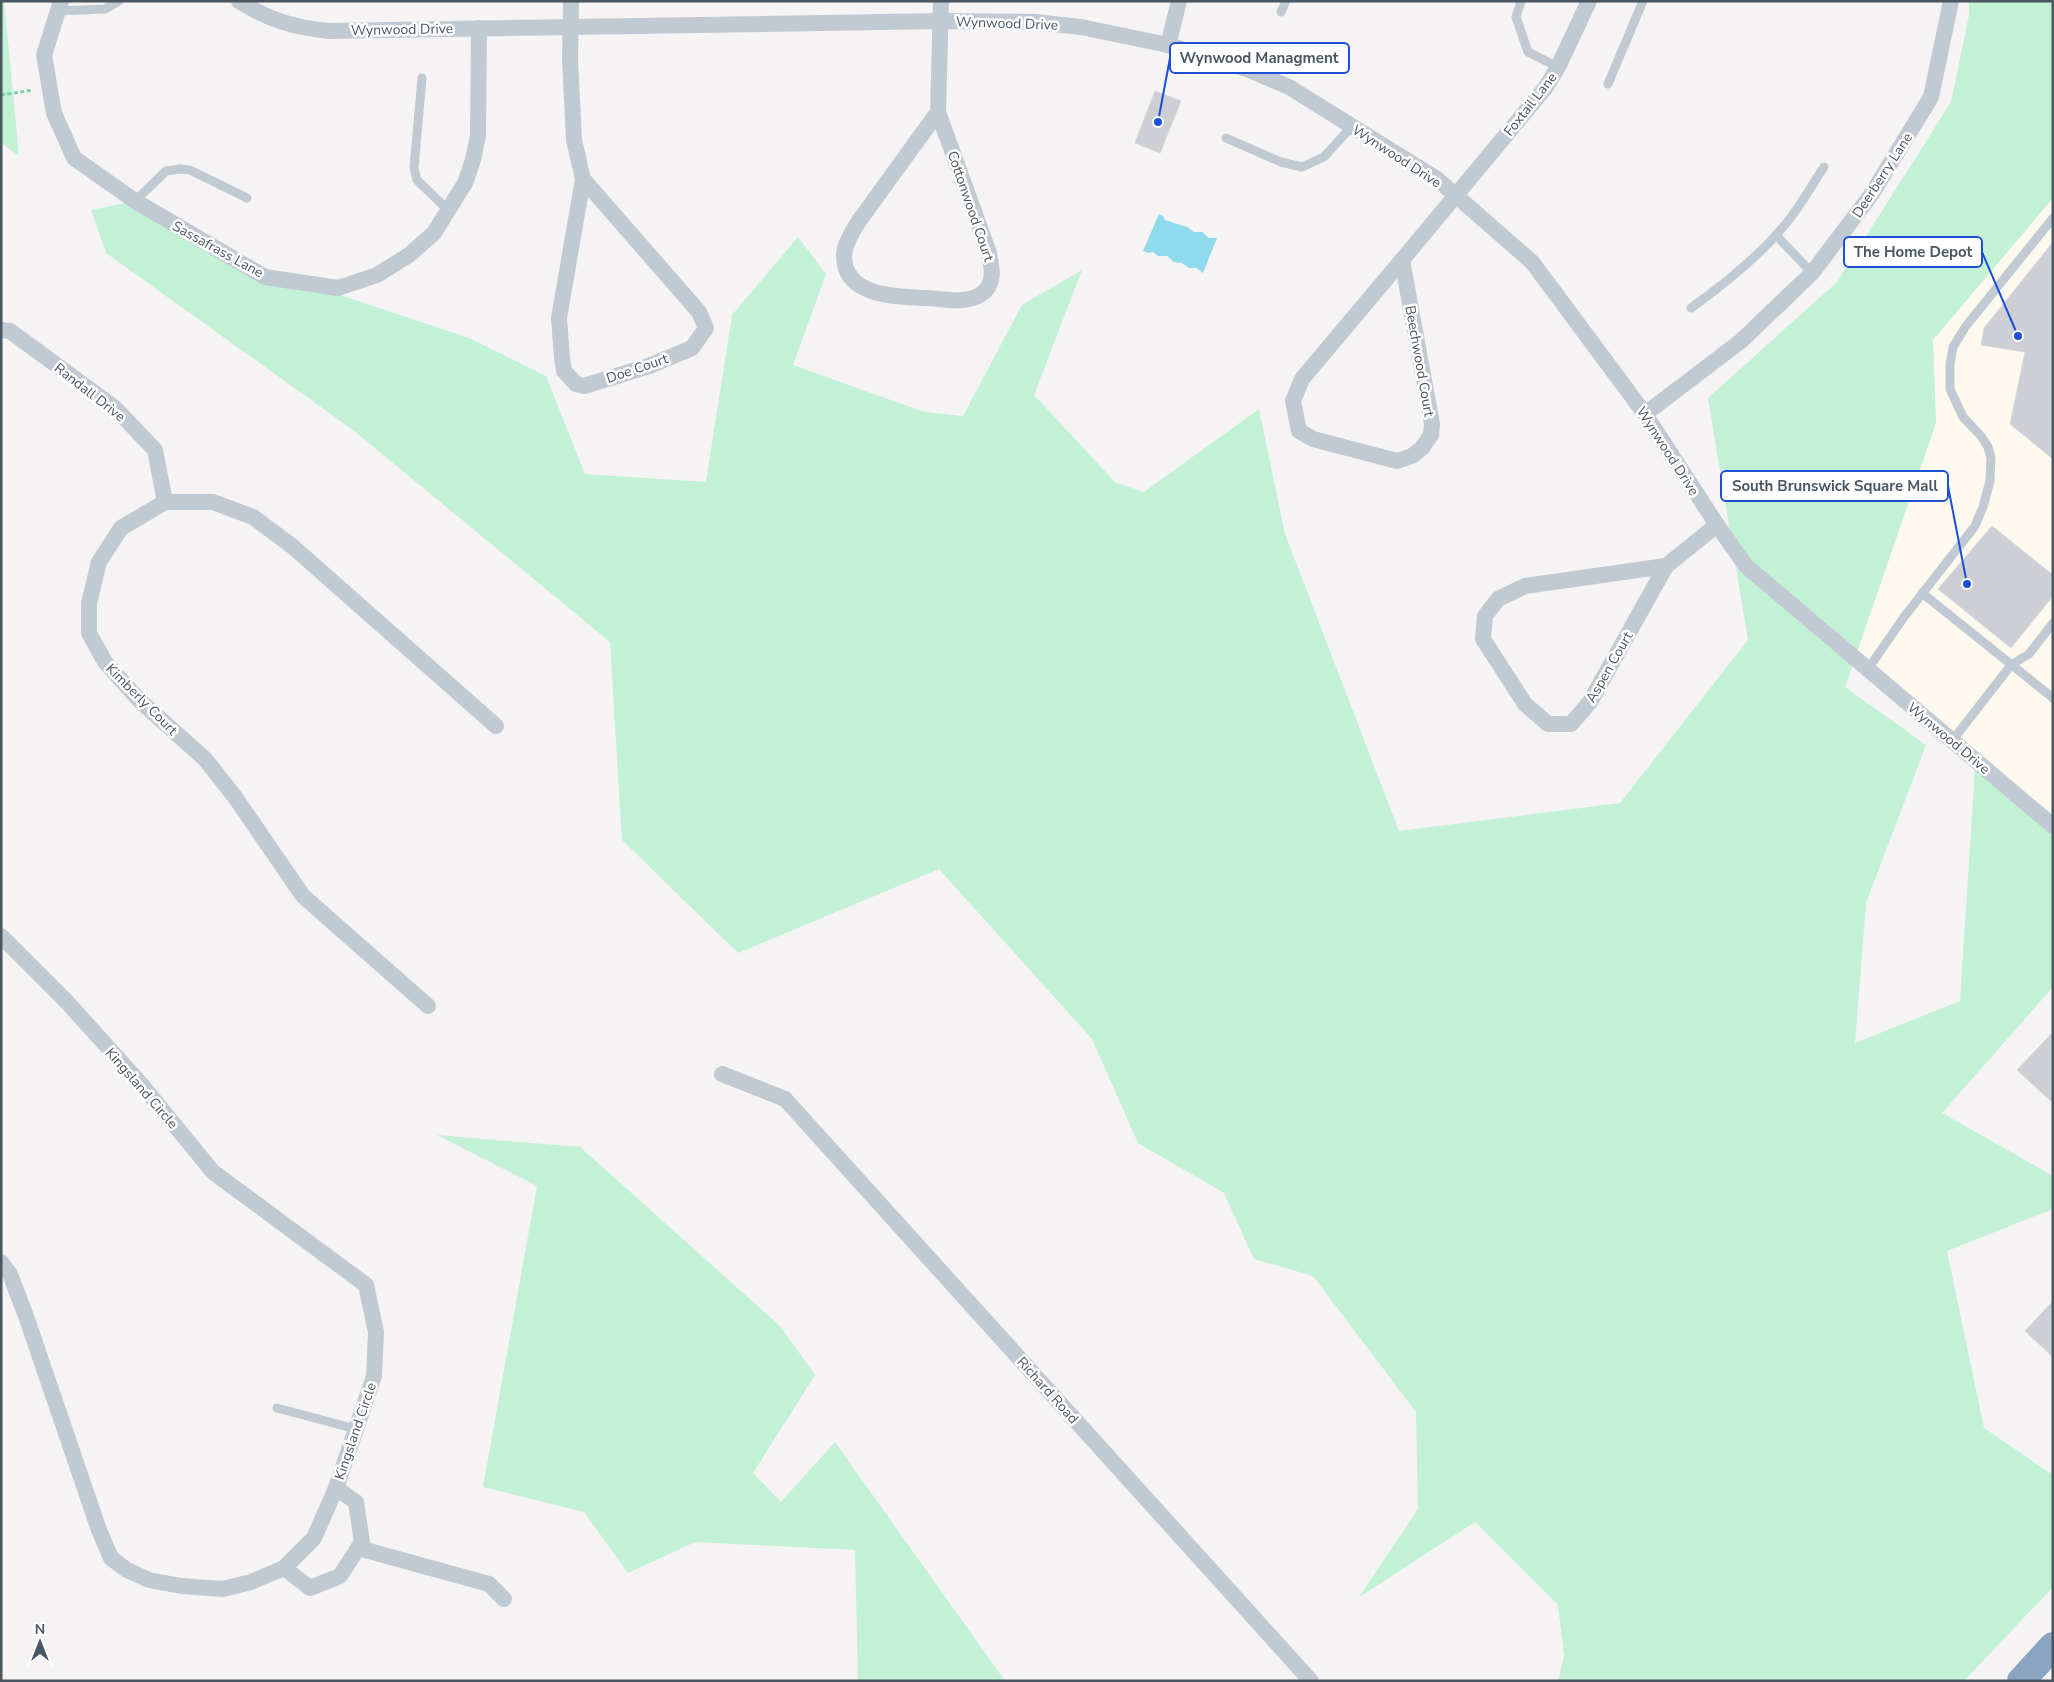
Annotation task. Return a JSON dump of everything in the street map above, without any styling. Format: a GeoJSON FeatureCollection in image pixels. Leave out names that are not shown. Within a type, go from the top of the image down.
{"type":"FeatureCollection","features":[{"type":"Feature","properties":{"kind":"highway"},"geometry":{"type":"LineString","coordinates":[[2021,1681],[2053,1646]]}},
{"type":"Feature","properties":{"kind":"street"},"geometry":{"type":"LineString","coordinates":[[571,1],[571,26]]}},
{"type":"Feature","properties":{"kind":"street","name":"Cottonwood Court"},"geometry":{"type":"LineString","coordinates":[[938,112],[859,221],[849,239],[844,256],[848,272],[858,286],[873,292],[905,297],[966,300],[981,294],[989,285],[993,275],[989,253],[938,112],[942,20],[941,1]]}},
{"type":"Feature","properties":{"kind":"street"},"geometry":{"type":"LineString","coordinates":[[1168,45],[1179,1]]}},
{"type":"Feature","properties":{"kind":"street","name":"Foxtail Lane"},"geometry":{"type":"LineString","coordinates":[[1456,197],[1546,87],[1558,67],[1589,1]]}},
{"type":"Feature","properties":{"kind":"street","name":"Deerberry Lane"},"geometry":{"type":"LineString","coordinates":[[1645,414],[1741,341],[1812,273],[1872,195],[1931,97],[1951,1]]}},
{"type":"Feature","properties":{"kind":"street","name":"Wynwood Drive"},"geometry":{"type":"LineString","coordinates":[[240,2],[269,19],[306,29],[330,31],[942,20],[1035,22],[1081,27],[1168,45],[1247,69],[1289,87],[1437,179],[1532,262],[1645,414],[1746,566],[2053,826]]}},
{"type":"Feature","properties":{"kind":"street","name":"Sassafrass Lane"},"geometry":{"type":"LineString","coordinates":[[60,6],[44,55],[54,113],[74,158],[134,201],[265,277],[338,288],[377,275],[409,255],[434,233],[465,183],[473,160],[478,136],[479,28]]}},
{"type":"Feature","properties":{"kind":"street","name":"Doe Court"},"geometry":{"type":"LineString","coordinates":[[571,26],[574,140],[583,179],[559,318],[564,371],[576,384],[584,386],[649,366],[692,348],[706,328],[699,312],[583,179]]}},
{"type":"Feature","properties":{"kind":"street","name":"Beechwood Court"},"geometry":{"type":"LineString","coordinates":[[1402,260],[1432,424],[1431,435],[1422,448],[1412,456],[1397,461],[1313,438],[1300,431],[1293,401],[1302,378],[1402,260],[1456,197]]}},
{"type":"Feature","properties":{"kind":"street","name":"Randall Drive"},"geometry":{"type":"LineString","coordinates":[[1,330],[10,331],[115,408],[142,436],[155,450],[165,502]]}},
{"type":"Feature","properties":{"kind":"street"},"geometry":{"type":"LineString","coordinates":[[165,502],[213,502],[253,518],[292,546],[496,726]]}},
{"type":"Feature","properties":{"kind":"street","name":"Kimberly Court"},"geometry":{"type":"LineString","coordinates":[[165,502],[121,528],[99,562],[89,603],[89,633],[105,662],[139,700],[205,760],[235,797],[304,896],[428,1006]]}},
{"type":"Feature","properties":{"kind":"street","name":"Aspen Court"},"geometry":{"type":"LineString","coordinates":[[1666,566],[1525,586],[1498,599],[1485,616],[1483,639],[1526,704],[1548,724],[1571,724],[1590,702],[1666,566],[1717,525]]}},
{"type":"Feature","properties":{"kind":"street","name":"Kingsland Circle"},"geometry":{"type":"LineString","coordinates":[[1,936],[67,1002],[141,1084],[213,1172],[366,1286],[376,1332],[374,1376],[336,1488],[314,1538],[284,1568],[251,1582],[222,1589],[181,1586],[149,1580],[127,1570],[111,1558],[99,1530],[21,1301],[10,1274],[1,1262]]}},
{"type":"Feature","properties":{"kind":"street","name":"Richard Road"},"geometry":{"type":"LineString","coordinates":[[722,1074],[785,1098],[1311,1681]]}},
{"type":"Feature","properties":{"kind":"street"},"geometry":{"type":"LineString","coordinates":[[284,1568],[310,1588],[340,1576],[362,1542],[356,1502],[336,1488]]}},
{"type":"Feature","properties":{"kind":"street"},"geometry":{"type":"LineString","coordinates":[[358,1548],[489,1584],[504,1599]]}},
{"type":"Feature","properties":{"kind":"lane"},"geometry":{"type":"LineString","coordinates":[[60,6],[105,9],[119,1]]}},
{"type":"Feature","properties":{"kind":"lane"},"geometry":{"type":"LineString","coordinates":[[1281,12],[1286,1]]}},
{"type":"Feature","properties":{"kind":"lane"},"geometry":{"type":"LineString","coordinates":[[1521,1],[1516,17],[1528,52],[1558,67]]}},
{"type":"Feature","properties":{"kind":"lane"},"geometry":{"type":"LineString","coordinates":[[1608,84],[1643,1]]}},
{"type":"Feature","properties":{"kind":"lane"},"geometry":{"type":"LineString","coordinates":[[422,78],[414,168],[417,180],[448,210]]}},
{"type":"Feature","properties":{"kind":"lane"},"geometry":{"type":"LineString","coordinates":[[1226,138],[1281,162],[1302,167],[1324,157],[1352,126]]}},
{"type":"Feature","properties":{"kind":"lane"},"geometry":{"type":"LineString","coordinates":[[1691,308],[1742,269],[1776,235],[1788,221],[1824,167]]}},
{"type":"Feature","properties":{"kind":"lane"},"geometry":{"type":"LineString","coordinates":[[134,201],[166,171],[180,169],[190,170],[247,198]]}},
{"type":"Feature","properties":{"kind":"lane"},"geometry":{"type":"LineString","coordinates":[[1868,669],[1922,593],[1975,526],[1983,507],[1990,481],[1991,458],[1988,447],[1981,436],[1963,417],[1950,389],[1950,364],[1953,347],[1966,326],[2053,218]]}},
{"type":"Feature","properties":{"kind":"lane"},"geometry":{"type":"LineString","coordinates":[[1776,235],[1812,273]]}},
{"type":"Feature","properties":{"kind":"lane"},"geometry":{"type":"LineString","coordinates":[[1922,593],[2053,698]]}},
{"type":"Feature","properties":{"kind":"lane"},"geometry":{"type":"LineString","coordinates":[[1952,741],[2011,665],[2029,654],[2053,623]]}},
{"type":"Feature","properties":{"kind":"lane"},"geometry":{"type":"LineString","coordinates":[[278,1408],[356,1429]]}},
{"type":"Feature","properties":{"kind":"path"},"geometry":{"type":"LineString","coordinates":[[1,95],[50,88]]}},
{"type":"Feature","properties":{"kind":"shaded area"},"geometry":{"type":"Polygon","coordinates":[[[2053,198],[2053,826],[1855,657],[1936,423],[1933,340],[2053,198]]]}},
{"type":"Feature","properties":{"kind":"green space"},"geometry":{"type":"Polygon","coordinates":[[[1,1],[4,1],[19,156],[1,143],[1,1]]]}},
{"type":"Feature","properties":{"kind":"green space"},"geometry":{"type":"Polygon","coordinates":[[[1969,1],[2053,1],[2053,198],[1933,340],[1936,423],[1845,687],[1926,745],[1866,903],[1855,1043],[1960,1001],[1975,770],[2053,833],[2053,987],[1942,1113],[2053,1176],[2053,1209],[1947,1251],[1984,1428],[2053,1475],[2053,1587],[1964,1681],[1558,1681],[1564,1656],[1558,1605],[1475,1522],[1359,1597],[1418,1509],[1416,1412],[1313,1276],[1254,1259],[1224,1193],[1138,1143],[1092,1039],[939,869],[738,953],[622,840],[610,642],[353,430],[106,253],[91,210],[131,202],[264,281],[307,284],[469,338],[546,376],[585,474],[706,482],[732,315],[798,237],[826,274],[793,365],[924,412],[963,416],[1022,305],[1082,270],[1034,395],[1115,482],[1144,492],[1259,409],[1285,534],[1399,831],[1620,803],[1748,640],[1708,398],[1837,282],[1951,102],[1969,15],[1969,1]]]}},
{"type":"Feature","properties":{"kind":"green space"},"geometry":{"type":"Polygon","coordinates":[[[437,1135],[580,1147],[780,1326],[815,1375],[753,1473],[781,1502],[835,1442],[1005,1681],[858,1681],[855,1550],[695,1542],[628,1573],[584,1512],[483,1487],[537,1186],[437,1135]]]}},
{"type":"Feature","properties":{"kind":"water"},"geometry":{"type":"Polygon","coordinates":[[[1159,214],[1165,220],[1187,227],[1194,232],[1202,232],[1209,238],[1217,238],[1203,273],[1196,268],[1189,268],[1182,263],[1174,262],[1167,256],[1158,256],[1153,252],[1143,251],[1159,214]]]}},
{"type":"Feature","properties":{"kind":"building"},"geometry":{"type":"Polygon","coordinates":[[[1155,91],[1181,101],[1160,153],[1135,143],[1155,91]]]}},
{"type":"Feature","properties":{"kind":"building"},"geometry":{"type":"Polygon","coordinates":[[[2053,242],[2053,459],[2010,424],[2025,352],[1981,345],[1984,328],[2053,242]]]}},
{"type":"Feature","properties":{"kind":"building"},"geometry":{"type":"Polygon","coordinates":[[[1992,526],[2053,575],[2053,596],[2011,648],[1938,589],[1992,526]]]}},
{"type":"Feature","properties":{"kind":"building"},"geometry":{"type":"Polygon","coordinates":[[[2053,1032],[2053,1103],[2017,1070],[2053,1032]]]}},
{"type":"Feature","properties":{"kind":"building"},"geometry":{"type":"Polygon","coordinates":[[[2053,1301],[2053,1357],[2025,1331],[2053,1301]]]}},
{"type":"Feature","properties":{"kind":"place","name":"Wynwood Managment"},"geometry":{"type":"Point","coordinates":[1158,122]}},
{"type":"Feature","properties":{"kind":"place","name":"The Home Depot"},"geometry":{"type":"Point","coordinates":[2018,336]}},
{"type":"Feature","properties":{"kind":"place","name":"South Brunswick Square Mall"},"geometry":{"type":"Point","coordinates":[1967,584]}}]}
